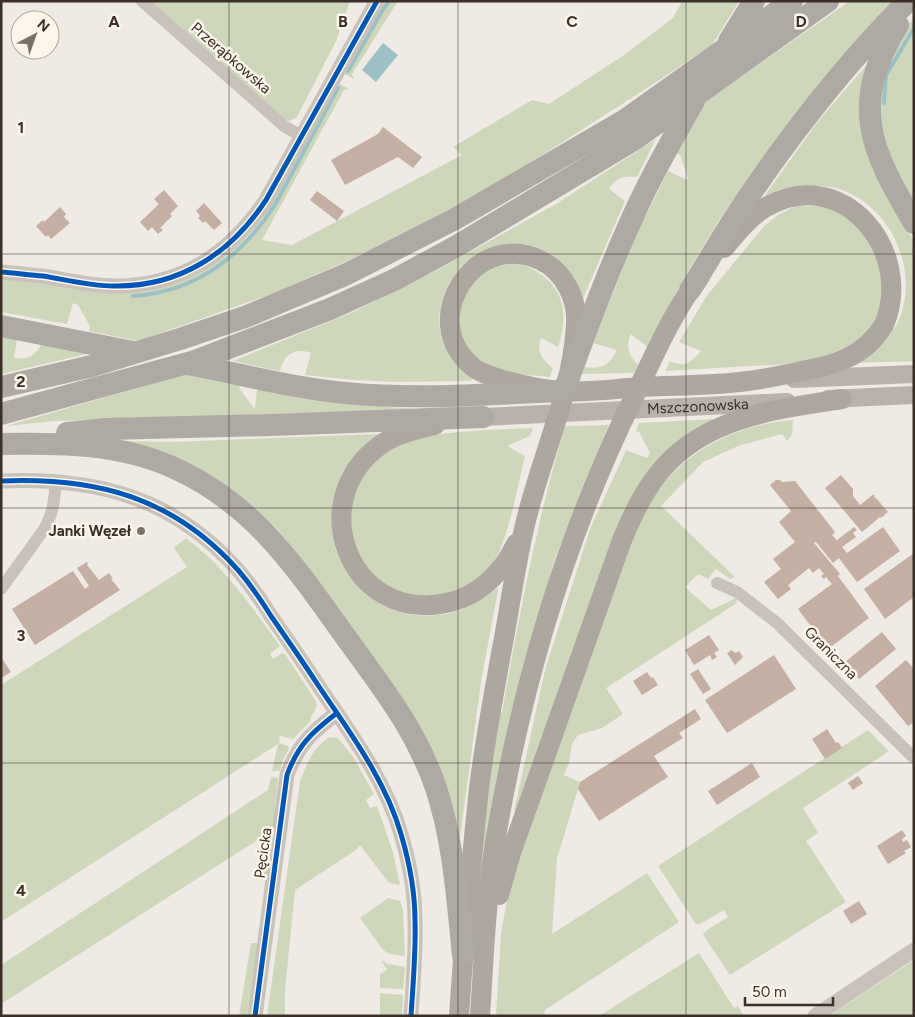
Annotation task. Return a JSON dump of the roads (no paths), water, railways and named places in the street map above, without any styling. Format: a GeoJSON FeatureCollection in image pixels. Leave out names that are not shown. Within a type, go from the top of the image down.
{"type":"FeatureCollection","features":[{"type":"Feature","properties":{"kind":"highway"},"geometry":{"type":"LineString","coordinates":[[1,326],[317,390],[410,397],[564,388],[577,346],[634,213],[656,168],[710,72],[754,1]]}},
{"type":"Feature","properties":{"kind":"highway"},"geometry":{"type":"LineString","coordinates":[[1,387],[92,366],[180,339],[245,317],[347,274],[455,218],[625,120],[792,1]]}},
{"type":"Feature","properties":{"kind":"highway"},"geometry":{"type":"LineString","coordinates":[[1,414],[195,362],[330,309],[394,280],[457,246],[635,139],[828,1]]}},
{"type":"Feature","properties":{"kind":"highway"},"geometry":{"type":"LineString","coordinates":[[690,290],[750,194],[796,130],[864,48],[908,1]]}},
{"type":"Feature","properties":{"kind":"highway"},"geometry":{"type":"LineString","coordinates":[[914,4],[893,34],[879,60],[872,82],[869,113],[874,143],[880,160],[914,223]]}},
{"type":"Feature","properties":{"kind":"highway"},"geometry":{"type":"LineString","coordinates":[[1,440],[106,429],[483,417]]}},
{"type":"Feature","properties":{"kind":"highway"},"geometry":{"type":"LineString","coordinates":[[1,444],[92,445],[122,451],[171,466],[248,514],[276,544],[307,581],[394,702],[417,741],[436,788],[453,853],[473,955]]}},
{"type":"Feature","properties":{"kind":"main road"},"geometry":{"type":"LineString","coordinates":[[459,1016],[473,955],[516,732],[530,678],[567,558],[615,435],[660,344],[690,290],[739,230],[766,207],[782,200],[802,195],[824,195],[843,201],[861,211],[875,224],[887,240],[897,268],[898,287],[890,316],[872,340],[860,351],[834,364],[747,382],[564,388],[496,378],[482,374],[461,355],[450,330],[450,315],[455,292],[470,272],[490,259],[501,255],[514,254],[541,260],[555,270],[564,280],[574,298],[577,346]]}},
{"type":"Feature","properties":{"kind":"main road","name":"Mszczonowska"},"geometry":{"type":"LineString","coordinates":[[747,382],[914,374]]}},
{"type":"Feature","properties":{"kind":"main road"},"geometry":{"type":"LineString","coordinates":[[480,1016],[473,955],[480,787],[486,742],[524,529],[564,388]]}},
{"type":"Feature","properties":{"kind":"main road","name":"Mszczonowska"},"geometry":{"type":"LineString","coordinates":[[483,417],[914,395]]}},
{"type":"Feature","properties":{"kind":"main road"},"geometry":{"type":"LineString","coordinates":[[473,955],[496,901],[511,853],[622,540],[642,497],[674,457],[690,444],[728,423],[764,413],[842,399]]}},
{"type":"Feature","properties":{"kind":"main road"},"geometry":{"type":"LineString","coordinates":[[483,417],[403,433],[374,450],[362,461],[344,492],[340,516],[343,539],[349,556],[359,572],[374,588],[392,598],[410,604],[436,605],[458,601],[491,580],[513,551],[524,529]]}},
{"type":"Feature","properties":{"kind":"street","name":"Przerąbkowska"},"geometry":{"type":"LineString","coordinates":[[142,1],[284,126],[301,136]]}},
{"type":"Feature","properties":{"kind":"street"},"geometry":{"type":"LineString","coordinates":[[1,272],[114,286],[145,283],[185,272],[213,256],[244,230],[266,200],[377,1]]}},
{"type":"Feature","properties":{"kind":"street"},"geometry":{"type":"LineString","coordinates":[[1,481],[78,483],[123,493],[168,513],[190,527],[225,556],[253,589],[362,749],[380,782],[401,834],[410,875],[415,920],[411,1016]]}},
{"type":"Feature","properties":{"kind":"street"},"geometry":{"type":"LineString","coordinates":[[1,589],[45,528],[53,510],[56,481]]}},
{"type":"Feature","properties":{"kind":"street","name":"Graniczna"},"geometry":{"type":"LineString","coordinates":[[717,583],[737,592],[776,623],[914,758]]}},
{"type":"Feature","properties":{"kind":"street","name":"Pęcicka"},"geometry":{"type":"LineString","coordinates":[[255,1016],[287,775],[294,757],[302,744],[320,726],[337,713]]}},
{"type":"Feature","properties":{"kind":"street"},"geometry":{"type":"LineString","coordinates":[[815,1016],[914,950]]}},
{"type":"Feature","properties":{"kind":"water"},"geometry":{"type":"Polygon","coordinates":[[[383,43],[398,55],[376,82],[362,70],[383,43]]]}},
{"type":"Feature","properties":{"kind":"waterway"},"geometry":{"type":"LineString","coordinates":[[348,71],[389,1]]}},
{"type":"Feature","properties":{"kind":"waterway"},"geometry":{"type":"LineString","coordinates":[[884,103],[886,75],[914,28]]}},
{"type":"Feature","properties":{"kind":"waterway"},"geometry":{"type":"LineString","coordinates":[[133,296],[156,293],[198,279],[216,268],[249,239],[276,203],[338,88]]}},
{"type":"Feature","properties":{"kind":"place","name":"Janki Węzeł"},"geometry":{"type":"Point","coordinates":[141,531]}}]}
